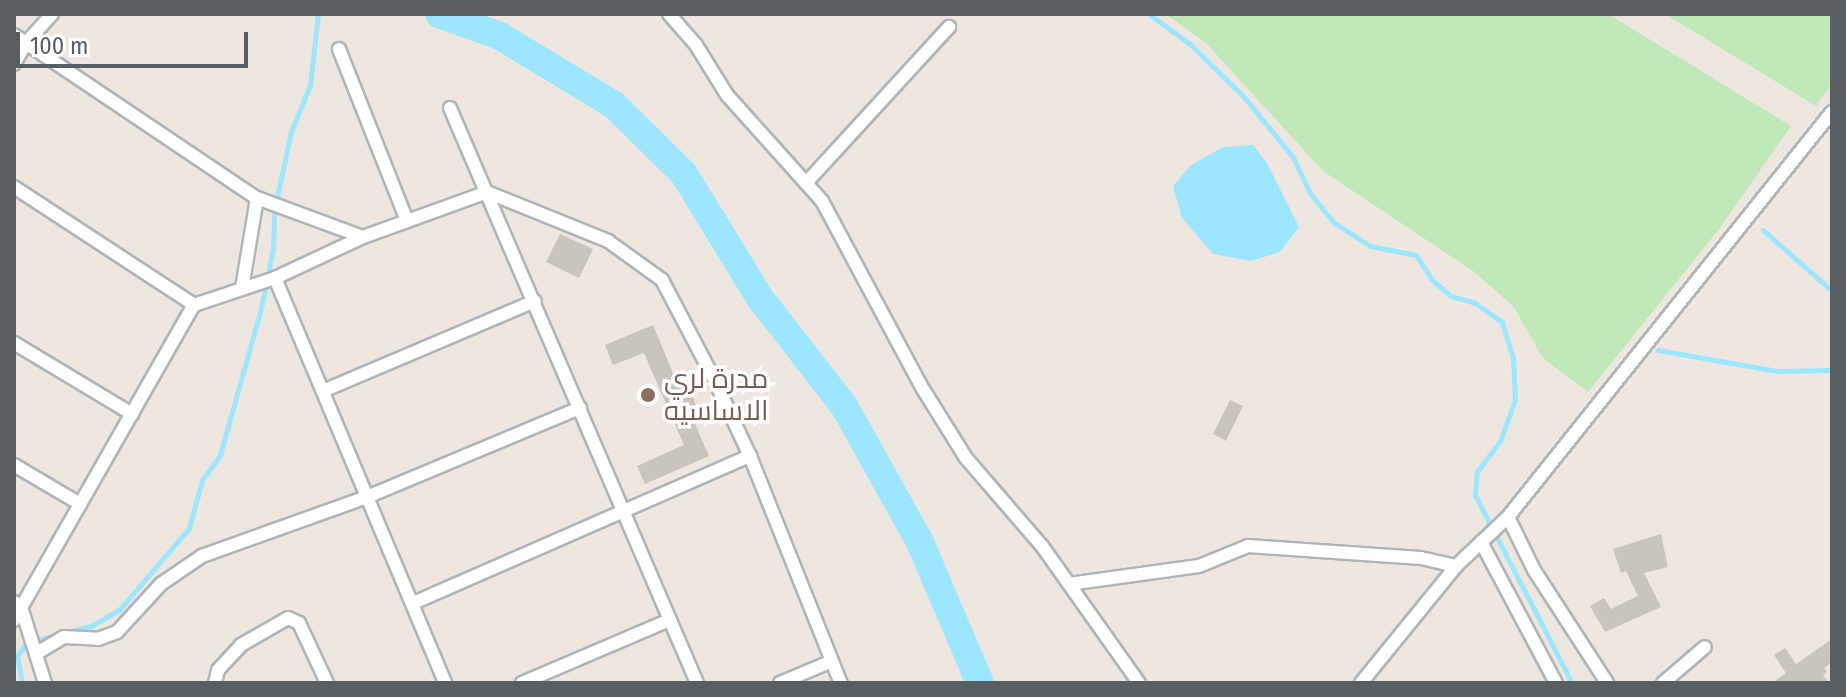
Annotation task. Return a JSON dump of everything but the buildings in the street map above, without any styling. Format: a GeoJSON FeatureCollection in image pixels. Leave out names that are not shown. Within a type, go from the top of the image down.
{"type":"FeatureCollection","features":[{"type":"Feature","properties":{"kind":"street"},"geometry":{"type":"LineString","coordinates":[[14,64],[26,43],[52,14]]}},
{"type":"Feature","properties":{"kind":"street"},"geometry":{"type":"LineString","coordinates":[[669,14],[696,45],[727,95],[822,201],[923,389],[966,458],[1042,546],[1139,683]]}},
{"type":"Feature","properties":{"kind":"street"},"geometry":{"type":"LineString","coordinates":[[806,183],[949,27]]}},
{"type":"Feature","properties":{"kind":"street"},"geometry":{"type":"LineString","coordinates":[[14,35],[257,198],[363,237]]}},
{"type":"Feature","properties":{"kind":"street"},"geometry":{"type":"LineString","coordinates":[[339,49],[407,221]]}},
{"type":"Feature","properties":{"kind":"street"},"geometry":{"type":"LineString","coordinates":[[450,108],[697,683]]}},
{"type":"Feature","properties":{"kind":"street"},"geometry":{"type":"LineString","coordinates":[[1361,683],[1456,566],[1505,520],[1832,112]]}},
{"type":"Feature","properties":{"kind":"street"},"geometry":{"type":"LineString","coordinates":[[14,187],[194,305]]}},
{"type":"Feature","properties":{"kind":"street"},"geometry":{"type":"LineString","coordinates":[[14,620],[18,604],[80,504],[194,305],[275,278],[363,237],[487,192],[608,241],[662,280],[750,456],[841,683]]}},
{"type":"Feature","properties":{"kind":"street"},"geometry":{"type":"LineString","coordinates":[[242,288],[257,198]]}},
{"type":"Feature","properties":{"kind":"street"},"geometry":{"type":"LineString","coordinates":[[275,278],[445,683]]}},
{"type":"Feature","properties":{"kind":"street"},"geometry":{"type":"LineString","coordinates":[[323,391],[535,301]]}},
{"type":"Feature","properties":{"kind":"street"},"geometry":{"type":"LineString","coordinates":[[14,343],[132,414]]}},
{"type":"Feature","properties":{"kind":"street"},"geometry":{"type":"LineString","coordinates":[[37,653],[64,637],[98,639],[111,636],[161,584],[202,556],[367,497],[580,408]]}},
{"type":"Feature","properties":{"kind":"street"},"geometry":{"type":"LineString","coordinates":[[413,603],[750,456]]}},
{"type":"Feature","properties":{"kind":"street"},"geometry":{"type":"LineString","coordinates":[[14,465],[80,504]]}},
{"type":"Feature","properties":{"kind":"street"},"geometry":{"type":"LineString","coordinates":[[1505,520],[1607,683]]}},
{"type":"Feature","properties":{"kind":"street"},"geometry":{"type":"LineString","coordinates":[[1484,539],[1556,683]]}},
{"type":"Feature","properties":{"kind":"street"},"geometry":{"type":"LineString","coordinates":[[1069,584],[1199,566],[1248,546],[1421,558],[1456,566]]}},
{"type":"Feature","properties":{"kind":"street"},"geometry":{"type":"LineString","coordinates":[[18,604],[45,683]]}},
{"type":"Feature","properties":{"kind":"street"},"geometry":{"type":"LineString","coordinates":[[215,683],[218,670],[241,645],[288,618],[299,623],[327,683]]}},
{"type":"Feature","properties":{"kind":"street"},"geometry":{"type":"LineString","coordinates":[[522,683],[670,620]]}},
{"type":"Feature","properties":{"kind":"street"},"geometry":{"type":"LineString","coordinates":[[1663,683],[1705,647]]}},
{"type":"Feature","properties":{"kind":"street"},"geometry":{"type":"LineString","coordinates":[[780,683],[832,661]]}},
{"type":"Feature","properties":{"kind":"green space"},"geometry":{"type":"Polygon","coordinates":[[[1165,14],[1608,14],[1791,126],[1719,229],[1588,392],[1543,358],[1513,306],[1473,271],[1323,171],[1206,43],[1165,14]]]}},
{"type":"Feature","properties":{"kind":"green space"},"geometry":{"type":"Polygon","coordinates":[[[1665,14],[1832,14],[1832,84],[1816,106],[1665,14]]]}},
{"type":"Feature","properties":{"kind":"water"},"geometry":{"type":"Polygon","coordinates":[[[1253,145],[1267,163],[1299,227],[1280,252],[1251,261],[1213,254],[1182,218],[1173,186],[1191,165],[1223,147],[1253,145]]]}},
{"type":"Feature","properties":{"kind":"waterway"},"geometry":{"type":"LineString","coordinates":[[22,683],[17,656],[26,643],[91,626],[119,610],[189,528],[202,480],[220,455],[261,308],[273,249],[274,211],[291,132],[310,85],[318,14]]}},
{"type":"Feature","properties":{"kind":"waterway"},"geometry":{"type":"LineString","coordinates":[[439,14],[500,36],[614,105],[684,174],[760,298],[844,406],[919,540],[980,683]]}},
{"type":"Feature","properties":{"kind":"waterway"},"geometry":{"type":"LineString","coordinates":[[1149,14],[1190,44],[1244,97],[1293,157],[1309,192],[1333,222],[1370,246],[1416,255],[1432,280],[1451,296],[1475,303],[1502,322],[1513,357],[1515,400],[1500,441],[1477,471],[1475,495],[1572,683]]}},
{"type":"Feature","properties":{"kind":"waterway"},"geometry":{"type":"LineString","coordinates":[[1763,230],[1832,291]]}},
{"type":"Feature","properties":{"kind":"waterway"},"geometry":{"type":"LineString","coordinates":[[1658,350],[1777,371],[1832,370]]}},
{"type":"Feature","properties":{"kind":"place","name":"مدرة لري الاساسیه"},"geometry":{"type":"Point","coordinates":[648,395]}}]}
